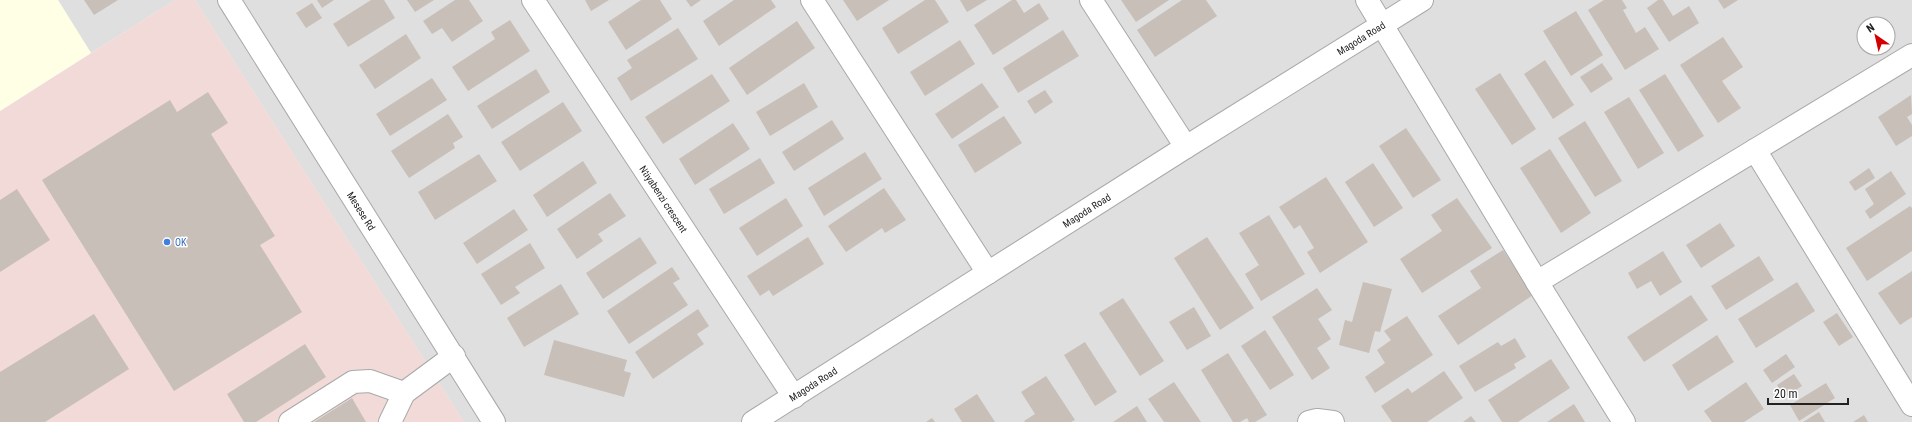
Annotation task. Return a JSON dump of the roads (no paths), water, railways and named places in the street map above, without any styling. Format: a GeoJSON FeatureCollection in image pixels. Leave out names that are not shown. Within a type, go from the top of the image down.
{"type":"FeatureCollection","features":[{"type":"Feature","properties":{"kind":"street","name":"Mesese Rd"},"geometry":{"type":"LineString","coordinates":[[229,0],[454,356],[494,422]]}},
{"type":"Feature","properties":{"kind":"street","name":"Ntiyabenzi crescent"},"geometry":{"type":"LineString","coordinates":[[533,0],[794,397]]}},
{"type":"Feature","properties":{"kind":"street"},"geometry":{"type":"LineString","coordinates":[[812,0],[988,273]]}},
{"type":"Feature","properties":{"kind":"street"},"geometry":{"type":"LineString","coordinates":[[1091,0],[1186,147]]}},
{"type":"Feature","properties":{"kind":"street"},"geometry":{"type":"LineString","coordinates":[[1368,0],[1537,282],[1624,422]]}},
{"type":"Feature","properties":{"kind":"street","name":"Magoda Road"},"geometry":{"type":"LineString","coordinates":[[753,422],[1186,147],[1422,0]]}},
{"type":"Feature","properties":{"kind":"street"},"geometry":{"type":"LineString","coordinates":[[1537,282],[1912,55]]}},
{"type":"Feature","properties":{"kind":"street"},"geometry":{"type":"LineString","coordinates":[[1754,150],[1912,405]]}},
{"type":"Feature","properties":{"kind":"street"},"geometry":{"type":"LineString","coordinates":[[390,422],[404,393],[454,356]]}},
{"type":"Feature","properties":{"kind":"street"},"geometry":{"type":"LineString","coordinates":[[290,422],[353,382],[370,381],[404,393]]}},
{"type":"Feature","properties":{"kind":"street"},"geometry":{"type":"LineString","coordinates":[[1309,422],[1317,420],[1333,422]]}},
{"type":"Feature","properties":{"kind":"place","name":"OK"},"geometry":{"type":"Point","coordinates":[167,242]}}]}
